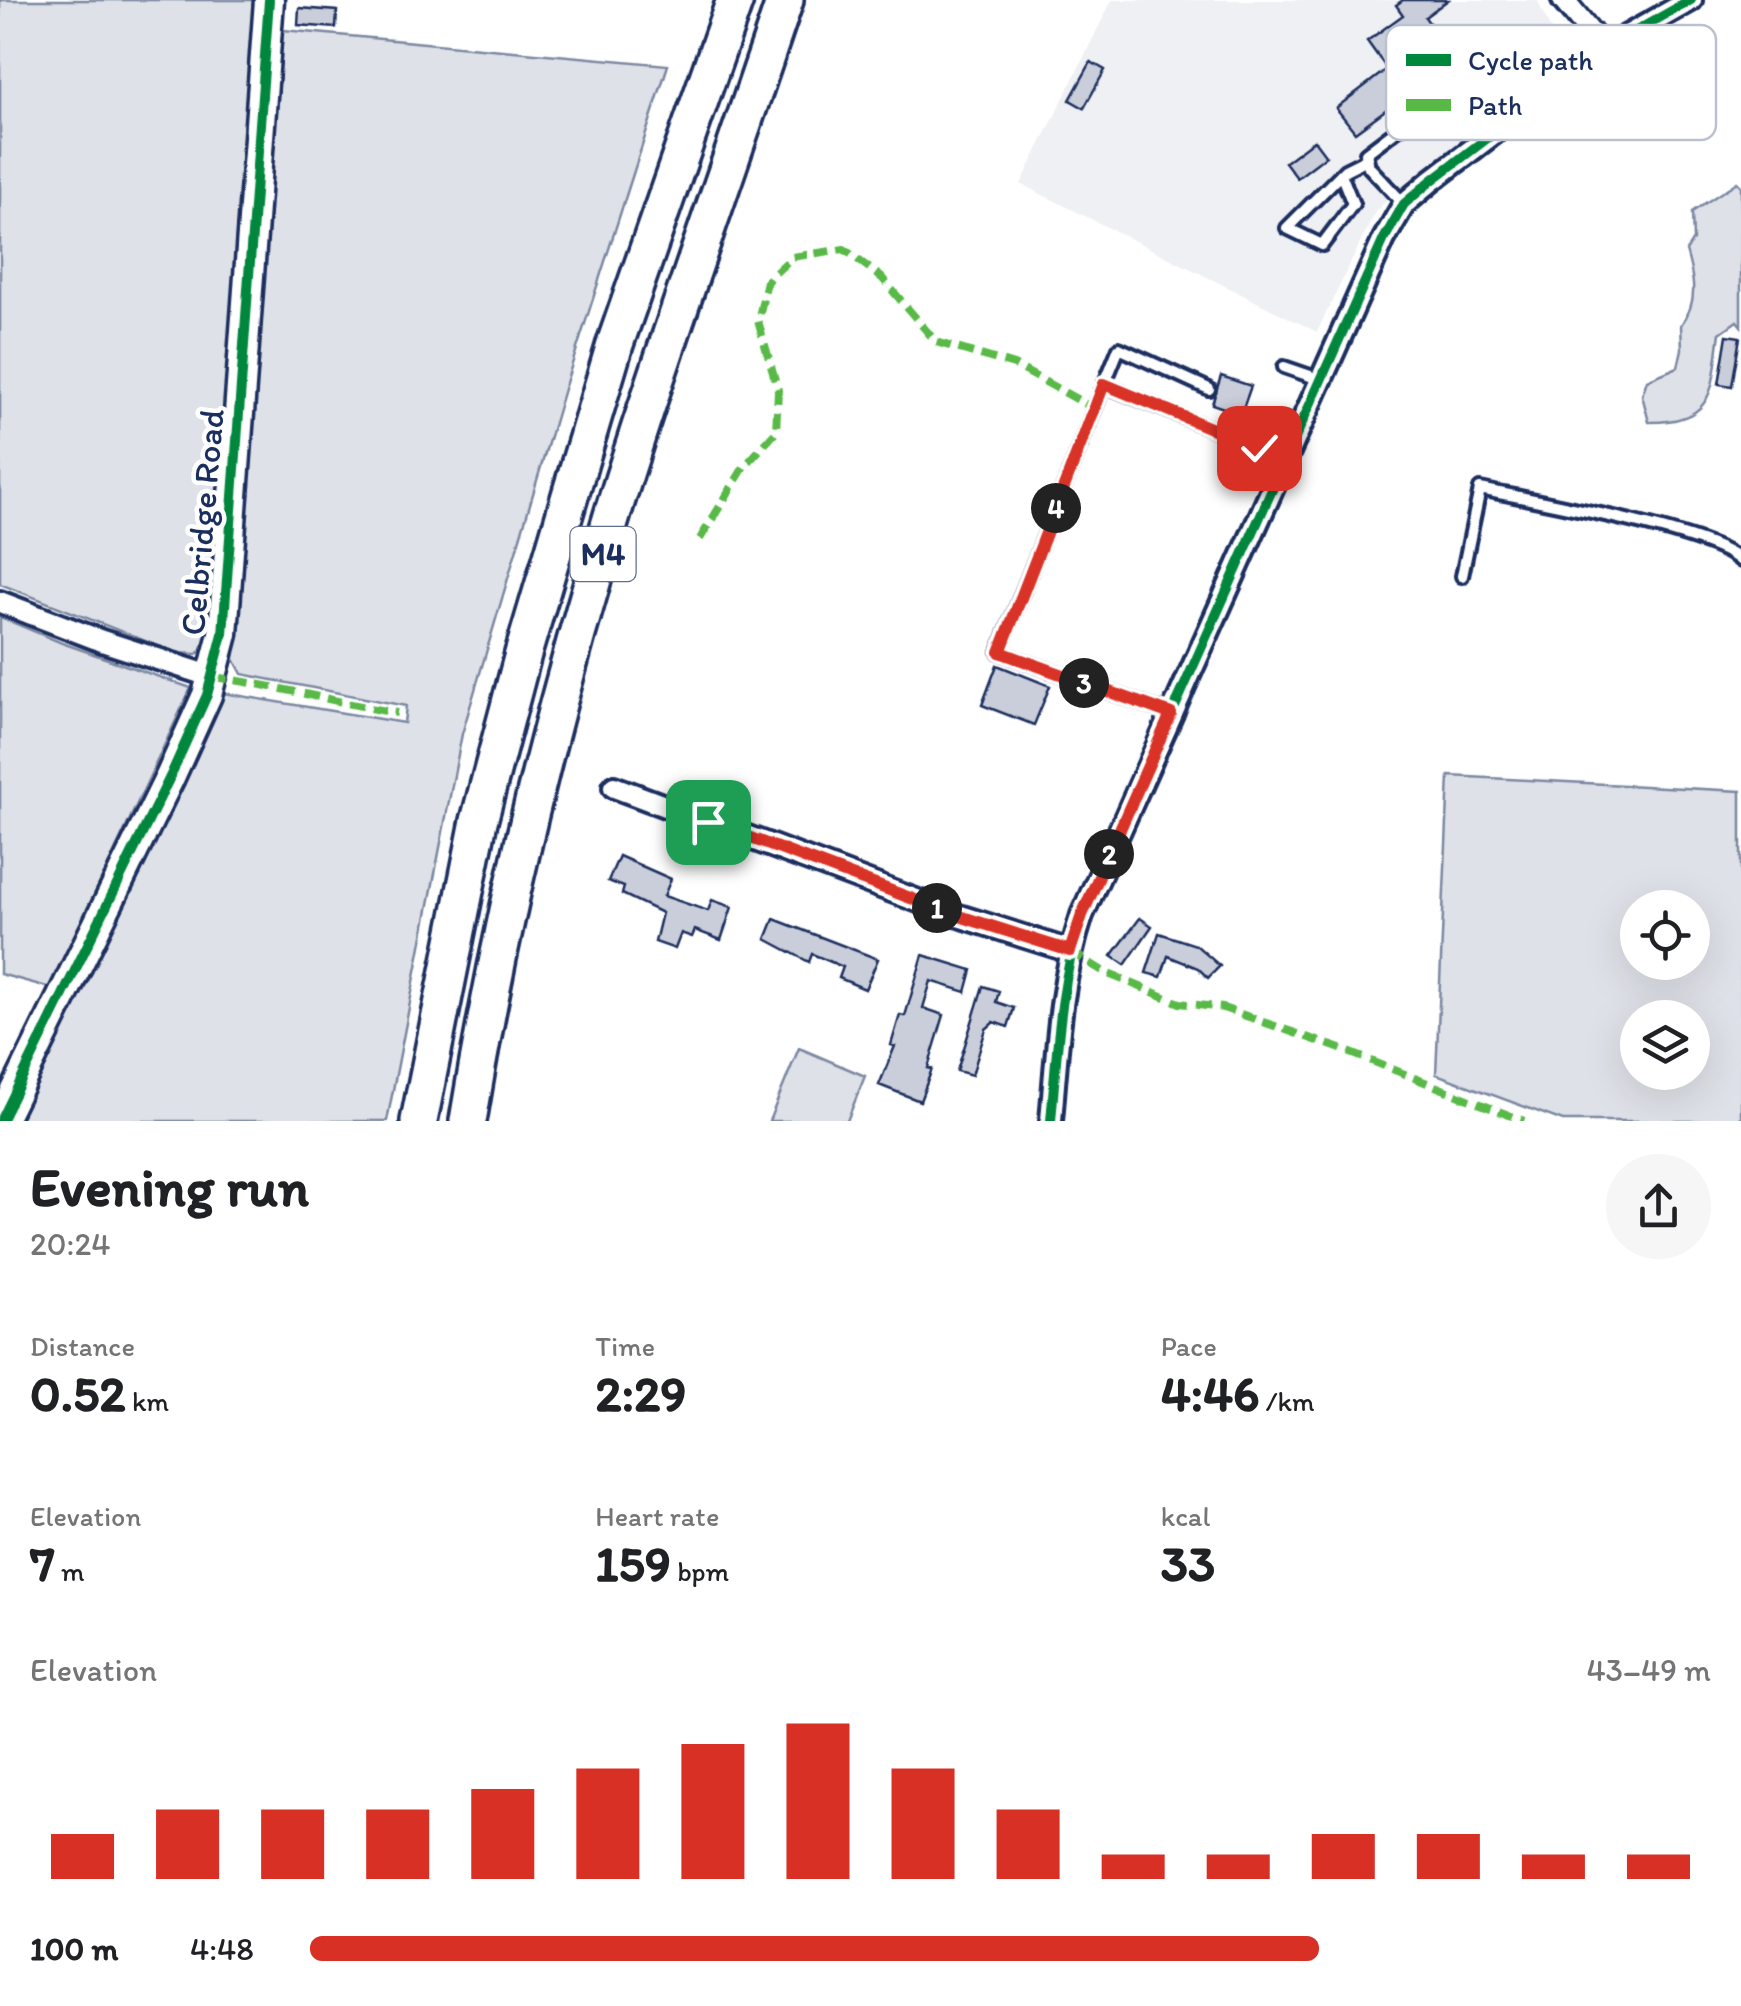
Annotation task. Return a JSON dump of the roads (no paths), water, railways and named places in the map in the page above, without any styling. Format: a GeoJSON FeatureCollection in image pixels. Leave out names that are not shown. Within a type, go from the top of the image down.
{"type":"FeatureCollection","features":[{"type":"Feature","properties":{"kind":"highway","name":"M4"},"geometry":{"type":"LineString","coordinates":[[419,1121],[480,821],[528,636],[615,344],[736,0]]}},
{"type":"Feature","properties":{"kind":"highway","name":"M4"},"geometry":{"type":"LineString","coordinates":[[468,1121],[535,801],[581,628],[638,433],[785,0]]}},
{"type":"Feature","properties":{"kind":"main road","name":"Celbridge Road"},"geometry":{"type":"LineString","coordinates":[[1,1121],[170,777],[212,677],[223,634],[269,0]]}},
{"type":"Feature","properties":{"kind":"street"},"geometry":{"type":"LineString","coordinates":[[1562,0],[1584,25]]}},
{"type":"Feature","properties":{"kind":"street"},"geometry":{"type":"LineString","coordinates":[[1645,25],[1690,0]]}},
{"type":"Feature","properties":{"kind":"street"},"geometry":{"type":"LineString","coordinates":[[1051,1121],[1070,951],[1082,915],[1319,379],[1355,298],[1404,204],[1486,140]]}},
{"type":"Feature","properties":{"kind":"street"},"geometry":{"type":"LineString","coordinates":[[0,602],[102,642],[212,677]]}},
{"type":"Feature","properties":{"kind":"street"},"geometry":{"type":"LineString","coordinates":[[614,787],[953,914],[1070,951]]}},
{"type":"Feature","properties":{"kind":"lane"},"geometry":{"type":"LineString","coordinates":[[1386,138],[1366,153],[1369,167],[1404,204]]}},
{"type":"Feature","properties":{"kind":"lane"},"geometry":{"type":"LineString","coordinates":[[1341,174],[1353,204],[1322,244],[1287,228],[1341,174],[1367,159]]}},
{"type":"Feature","properties":{"kind":"lane"},"geometry":{"type":"LineString","coordinates":[[1171,714],[1000,652],[1120,348],[1209,388]]}},
{"type":"Feature","properties":{"kind":"lane"},"geometry":{"type":"LineString","coordinates":[[1284,367],[1319,379]]}},
{"type":"Feature","properties":{"kind":"lane"},"geometry":{"type":"LineString","coordinates":[[1104,384],[1259,448]]}},
{"type":"Feature","properties":{"kind":"lane"},"geometry":{"type":"LineString","coordinates":[[1462,576],[1480,489],[1698,539],[1734,554],[1741,561]]}}]}
